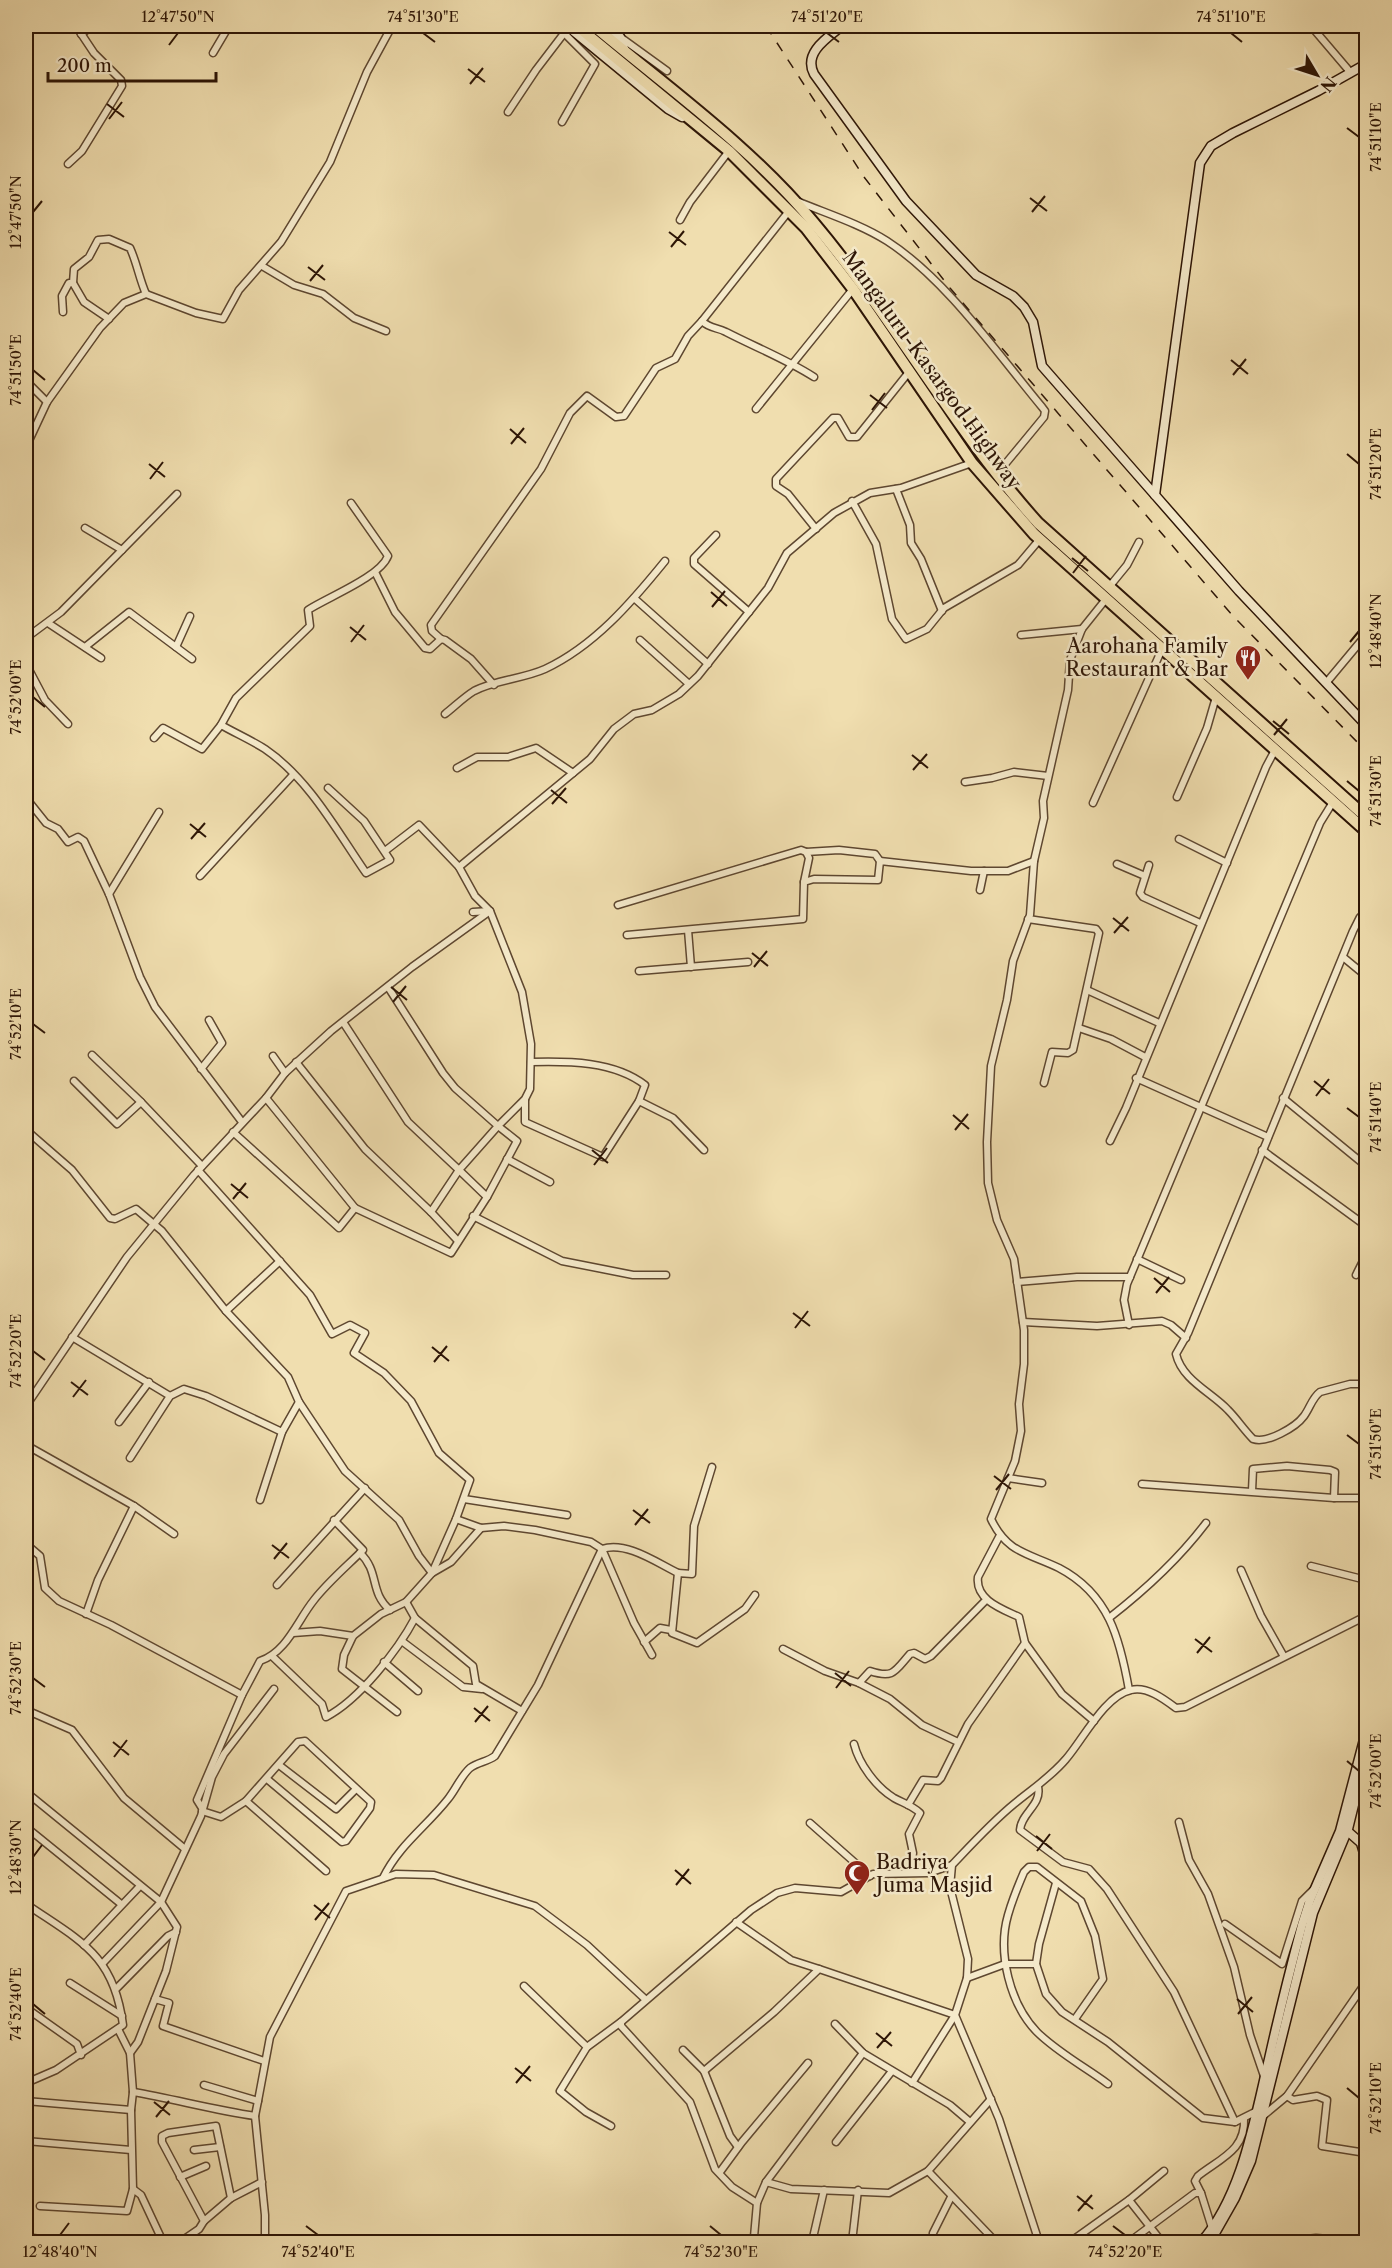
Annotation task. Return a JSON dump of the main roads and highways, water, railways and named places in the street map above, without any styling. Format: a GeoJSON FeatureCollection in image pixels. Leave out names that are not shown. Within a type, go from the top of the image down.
{"type":"FeatureCollection","features":[{"type":"Feature","properties":{"kind":"highway","name":"Mangaluru-Kasargod Highway"},"geometry":{"type":"LineString","coordinates":[[594,26],[741,149],[844,260],[996,475],[1038,523],[1366,817]]}},
{"type":"Feature","properties":{"kind":"highway","name":"Mangaluru-Kasargod Highway"},"geometry":{"type":"LineString","coordinates":[[570,28],[696,124],[792,206],[853,289],[972,463],[1040,539],[1366,830]]}},
{"type":"Feature","properties":{"kind":"railway"},"geometry":{"type":"LineString","coordinates":[[766,26],[864,177],[950,288],[1233,616],[1366,751]]}},
{"type":"Feature","properties":{"kind":"place","name":"Aarohana Family Restaurant & Bar"},"geometry":{"type":"Point","coordinates":[1248,681]}},
{"type":"Feature","properties":{"kind":"place","name":"Badriya Juma Masjid"},"geometry":{"type":"Point","coordinates":[857,1896]}}]}
